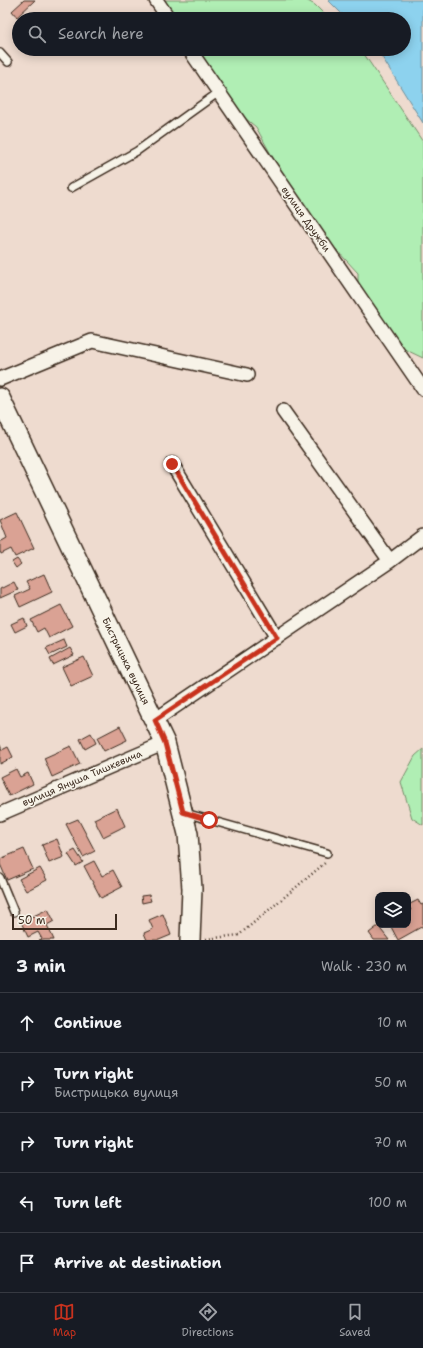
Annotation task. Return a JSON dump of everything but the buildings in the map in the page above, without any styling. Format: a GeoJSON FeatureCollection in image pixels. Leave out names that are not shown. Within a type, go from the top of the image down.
{"type":"FeatureCollection","features":[{"type":"Feature","properties":{"kind":"street"},"geometry":{"type":"LineString","coordinates":[[156,0],[164,12]]}},
{"type":"Feature","properties":{"kind":"street","name":"вулиця Дружби"},"geometry":{"type":"LineString","coordinates":[[195,56],[423,389]]}},
{"type":"Feature","properties":{"kind":"street"},"geometry":{"type":"LineString","coordinates":[[0,379],[92,341],[247,375]]}},
{"type":"Feature","properties":{"kind":"street","name":"Бистрицька вулиця"},"geometry":{"type":"LineString","coordinates":[[0,398],[165,743],[183,812],[189,842],[192,889],[190,940]]}},
{"type":"Feature","properties":{"kind":"street"},"geometry":{"type":"LineString","coordinates":[[283,411],[390,561]]}},
{"type":"Feature","properties":{"kind":"street"},"geometry":{"type":"LineString","coordinates":[[172,464],[277,638]]}},
{"type":"Feature","properties":{"kind":"street"},"geometry":{"type":"LineString","coordinates":[[155,720],[390,561],[423,536]]}},
{"type":"Feature","properties":{"kind":"street","name":"вулиця Януша Тишкевича"},"geometry":{"type":"LineString","coordinates":[[0,814],[165,743]]}},
{"type":"Feature","properties":{"kind":"lane"},"geometry":{"type":"LineString","coordinates":[[0,54],[8,62]]}},
{"type":"Feature","properties":{"kind":"lane"},"geometry":{"type":"LineString","coordinates":[[72,188],[137,151],[219,92]]}},
{"type":"Feature","properties":{"kind":"lane"},"geometry":{"type":"LineString","coordinates":[[183,812],[327,853]]}},
{"type":"Feature","properties":{"kind":"lane"},"geometry":{"type":"LineString","coordinates":[[0,878],[14,912]]}},
{"type":"Feature","properties":{"kind":"path"},"geometry":{"type":"LineString","coordinates":[[201,940],[239,935],[318,870],[327,861],[327,853]]}},
{"type":"Feature","properties":{"kind":"green space"},"geometry":{"type":"Polygon","coordinates":[[[160,0],[306,0],[315,5],[322,12],[169,12],[160,0]]]}},
{"type":"Feature","properties":{"kind":"green space"},"geometry":{"type":"Polygon","coordinates":[[[200,56],[365,56],[423,142],[423,358],[400,347],[358,286],[358,273],[334,247],[312,218],[273,158],[256,127],[240,114],[200,56]]]}},
{"type":"Feature","properties":{"kind":"green space"},"geometry":{"type":"Polygon","coordinates":[[[423,749],[423,825],[412,818],[401,782],[415,756],[423,749]]]}},
{"type":"Feature","properties":{"kind":"water"},"geometry":{"type":"Polygon","coordinates":[[[328,0],[423,0],[423,123],[381,56],[411,56],[411,12],[340,12],[328,0]]]}},
{"type":"Feature","properties":{"kind":"route"},"geometry":{"type":"LineString","coordinates":[[172,464],[277,638],[155,720],[165,743],[183,812],[209,820]]}}]}
